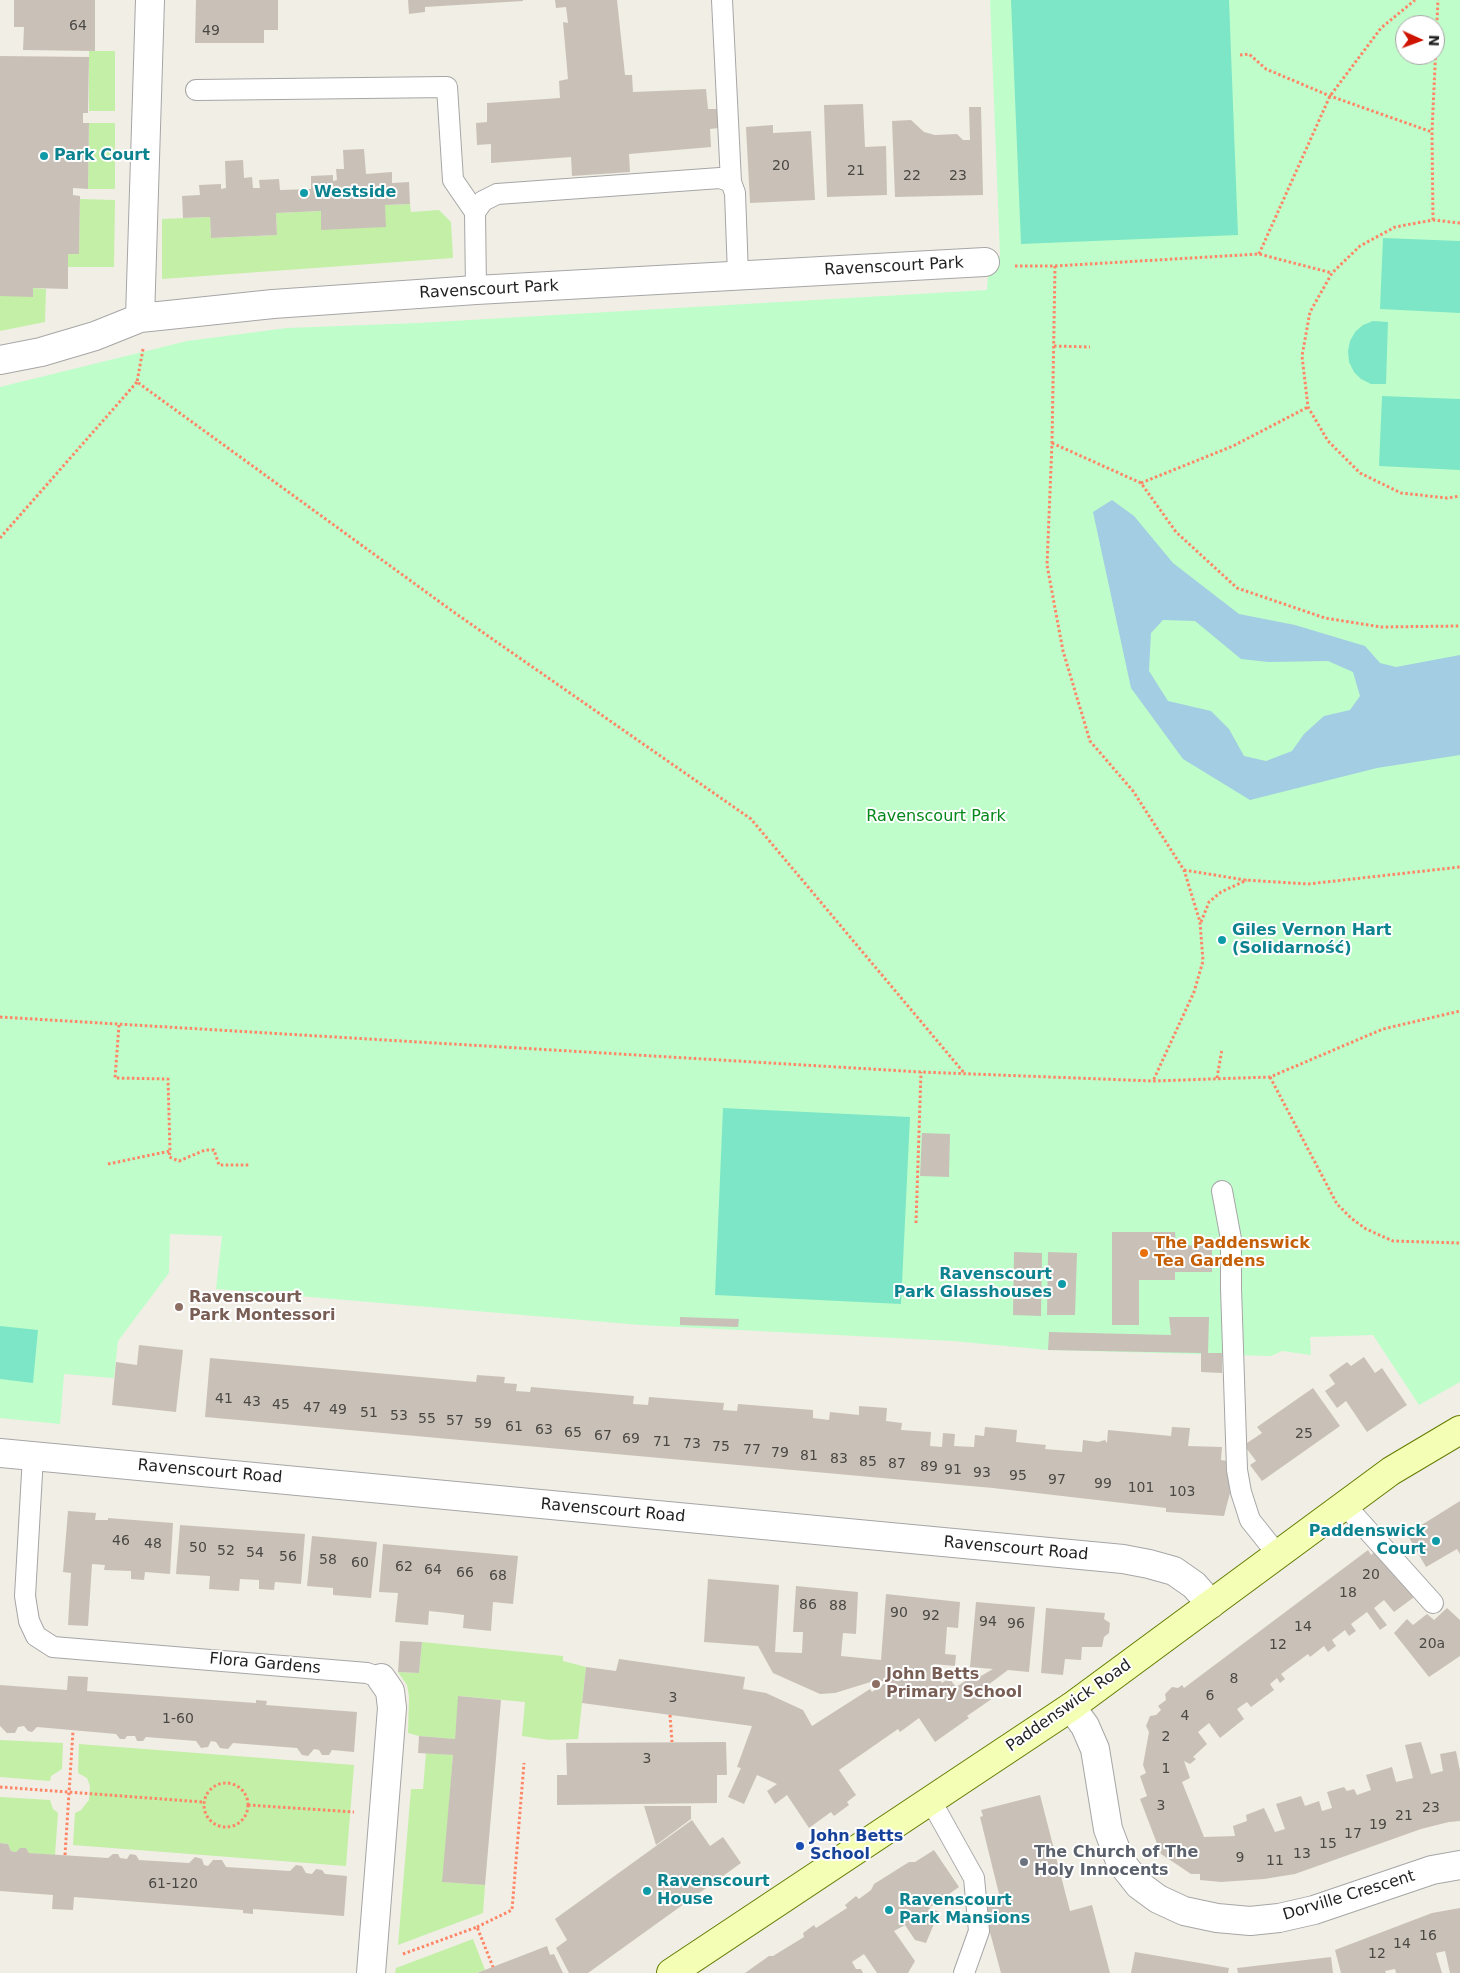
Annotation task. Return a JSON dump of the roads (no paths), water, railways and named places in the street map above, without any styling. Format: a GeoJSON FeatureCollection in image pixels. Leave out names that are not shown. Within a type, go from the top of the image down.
{"type":"FeatureCollection","features":[{"type":"Feature","properties":{"kind":"main road","name":"Paddenswick Road"},"geometry":{"type":"LineString","coordinates":[[671,1973],[1071,1707],[1390,1471],[1460,1430]]}},
{"type":"Feature","properties":{"kind":"street"},"geometry":{"type":"LineString","coordinates":[[140,318],[150,0]]}},
{"type":"Feature","properties":{"kind":"street","name":"Ravenscourt Park"},"geometry":{"type":"LineString","coordinates":[[0,360],[41,352],[95,336],[140,318],[273,304],[476,290],[985,262]]}},
{"type":"Feature","properties":{"kind":"street","name":"Ravenscourt Road"},"geometry":{"type":"LineString","coordinates":[[0,1453],[1123,1559],[1174,1571],[1194,1585],[1212,1604]]}},
{"type":"Feature","properties":{"kind":"street","name":"Flora Gardens"},"geometry":{"type":"LineString","coordinates":[[371,1969],[392,1708],[390,1691],[381,1678]]}},
{"type":"Feature","properties":{"kind":"street","name":"Dorville Crescent"},"geometry":{"type":"LineString","coordinates":[[1071,1707],[1085,1726],[1095,1750],[1108,1828],[1120,1861],[1139,1885],[1158,1899],[1184,1911],[1217,1918],[1250,1921],[1278,1918],[1314,1910],[1432,1870],[1460,1865]]}},
{"type":"Feature","properties":{"kind":"lane"},"geometry":{"type":"LineString","coordinates":[[722,0],[731,182],[735,193],[738,276]]}},
{"type":"Feature","properties":{"kind":"lane"},"geometry":{"type":"LineString","coordinates":[[196,90],[447,87],[453,180],[475,212],[476,290]]}},
{"type":"Feature","properties":{"kind":"lane"},"geometry":{"type":"LineString","coordinates":[[475,212],[483,201],[497,194],[720,178],[731,182]]}},
{"type":"Feature","properties":{"kind":"lane"},"geometry":{"type":"LineString","coordinates":[[1222,1191],[1231,1239],[1230,1288],[1237,1470],[1241,1492],[1250,1520],[1278,1555]]}},
{"type":"Feature","properties":{"kind":"lane","name":"Flora Gardens"},"geometry":{"type":"LineString","coordinates":[[33,1456],[25,1596],[29,1621],[36,1636],[53,1647],[367,1673],[381,1678]]}},
{"type":"Feature","properties":{"kind":"lane"},"geometry":{"type":"LineString","coordinates":[[1345,1505],[1433,1603]]}},
{"type":"Feature","properties":{"kind":"lane"},"geometry":{"type":"LineString","coordinates":[[931,1800],[974,1878],[979,1931],[964,1973]]}},
{"type":"Feature","properties":{"kind":"water"},"geometry":{"type":"Polygon","coordinates":[[[1112,500],[1134,516],[1173,563],[1239,614],[1295,625],[1365,646],[1380,663],[1396,667],[1460,655],[1460,755],[1377,768],[1250,800],[1183,759],[1131,688],[1093,512],[1112,500]],[[1163,620],[1151,633],[1149,671],[1168,701],[1211,711],[1229,729],[1244,756],[1266,761],[1292,751],[1304,734],[1324,716],[1350,710],[1360,696],[1353,672],[1328,661],[1268,662],[1241,659],[1195,621],[1163,620]]]}},
{"type":"Feature","properties":{"kind":"place","name":"Park Court"},"geometry":{"type":"Point","coordinates":[44,156]}},
{"type":"Feature","properties":{"kind":"place","name":"Westside"},"geometry":{"type":"Point","coordinates":[304,193]}},
{"type":"Feature","properties":{"kind":"place","name":"Giles Vernon Hart (Solidarność)"},"geometry":{"type":"Point","coordinates":[1222,940]}},
{"type":"Feature","properties":{"kind":"place","name":"The Paddenswick Tea Gardens"},"geometry":{"type":"Point","coordinates":[1144,1253]}},
{"type":"Feature","properties":{"kind":"place","name":"Ravenscourt Park Glasshouses"},"geometry":{"type":"Point","coordinates":[1062,1284]}},
{"type":"Feature","properties":{"kind":"place","name":"Ravenscourt Park Montessori"},"geometry":{"type":"Point","coordinates":[179,1307]}},
{"type":"Feature","properties":{"kind":"place","name":"Paddenswick Court"},"geometry":{"type":"Point","coordinates":[1436,1541]}},
{"type":"Feature","properties":{"kind":"place","name":"John Betts Primary School"},"geometry":{"type":"Point","coordinates":[876,1684]}},
{"type":"Feature","properties":{"kind":"place","name":"John Betts School"},"geometry":{"type":"Point","coordinates":[800,1846]}},
{"type":"Feature","properties":{"kind":"place","name":"The Church of The Holy Innocents"},"geometry":{"type":"Point","coordinates":[1024,1862]}},
{"type":"Feature","properties":{"kind":"place","name":"Ravenscourt House"},"geometry":{"type":"Point","coordinates":[647,1891]}},
{"type":"Feature","properties":{"kind":"place","name":"Ravenscourt Park Mansions"},"geometry":{"type":"Point","coordinates":[889,1910]}}]}
